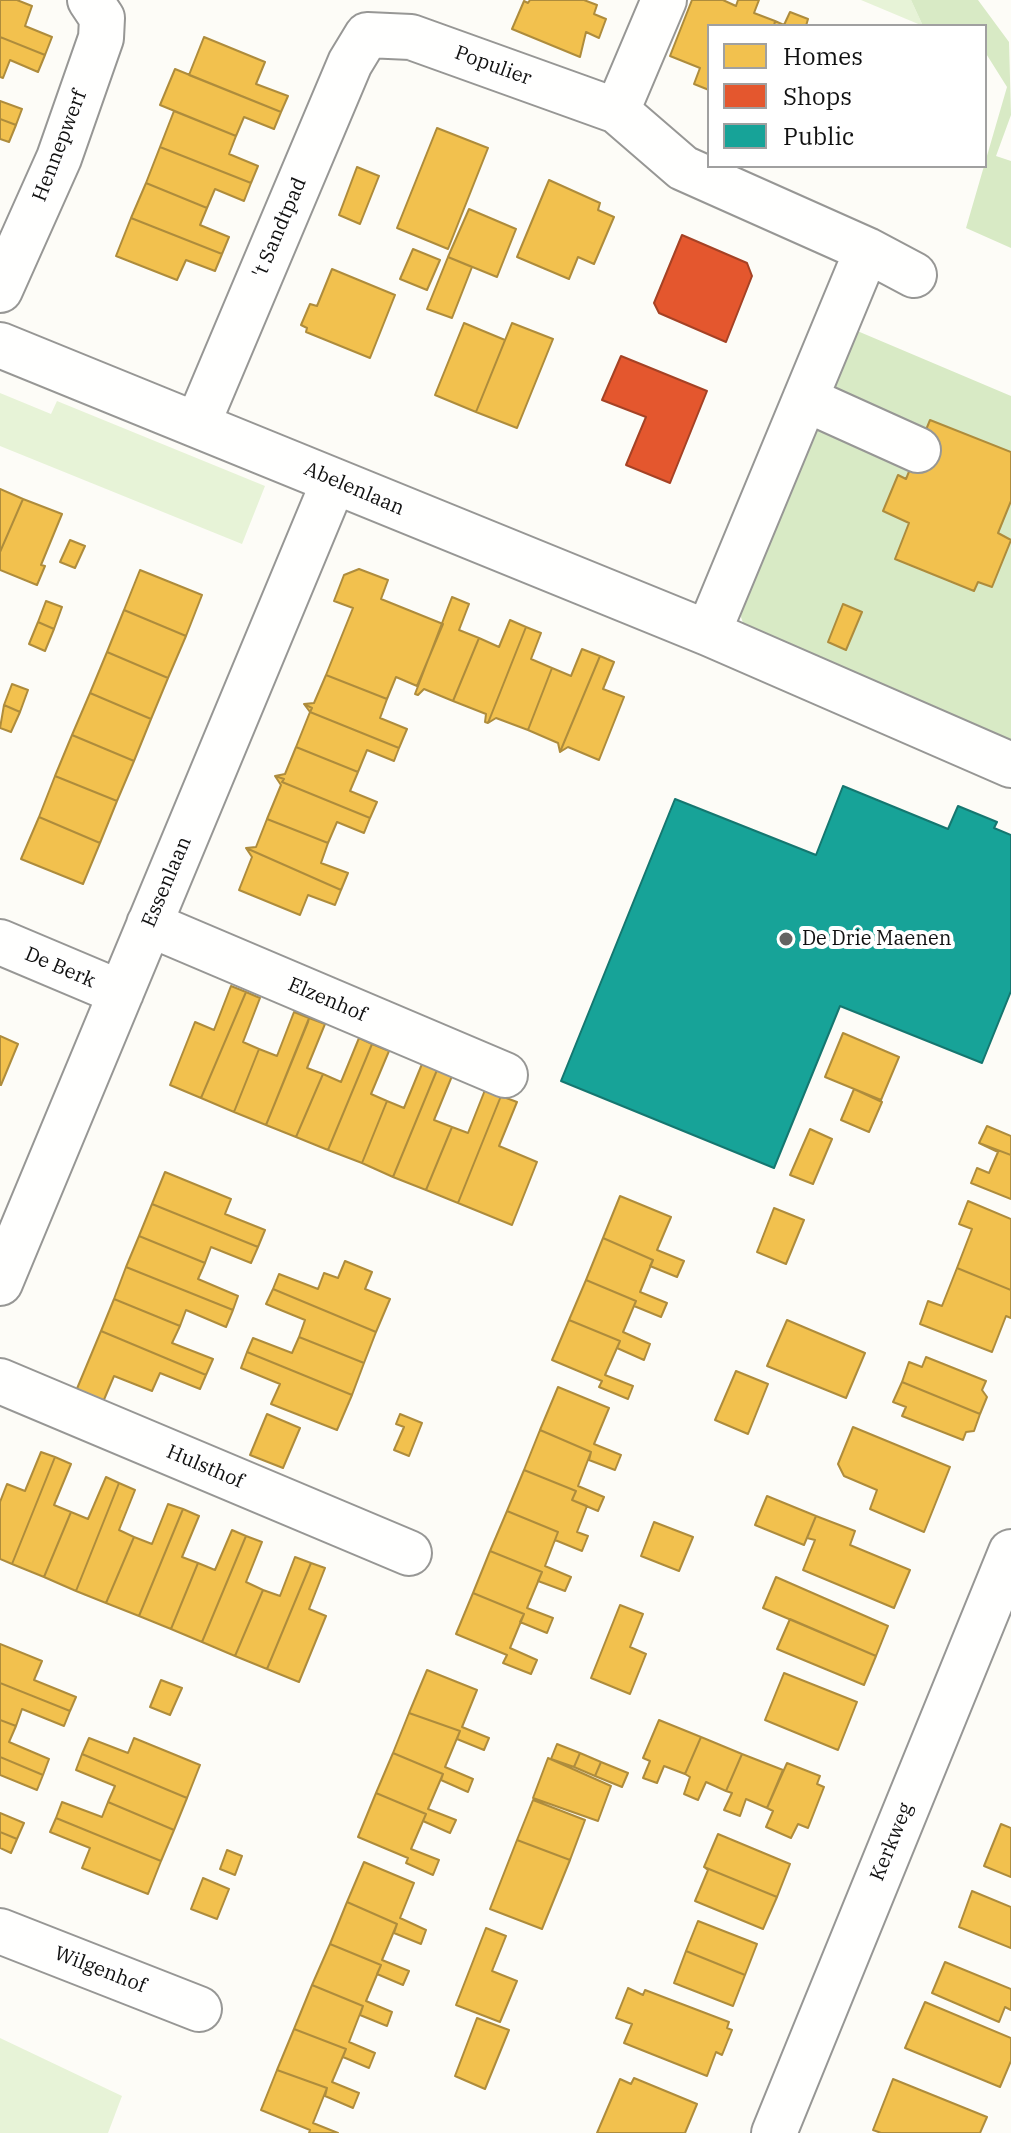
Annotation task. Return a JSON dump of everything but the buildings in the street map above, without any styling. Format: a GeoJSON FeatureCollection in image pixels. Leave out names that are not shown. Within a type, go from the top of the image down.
{"type":"FeatureCollection","features":[{"type":"Feature","properties":{"kind":"street","name":"Hennepwerf"},"geometry":{"type":"LineString","coordinates":[[0,290],[59,158],[101,38],[102,18],[90,0]]}},
{"type":"Feature","properties":{"kind":"street"},"geometry":{"type":"LineString","coordinates":[[664,0],[617,111],[683,168],[867,250],[914,275]]}},
{"type":"Feature","properties":{"kind":"street","name":"Populier"},"geometry":{"type":"LineString","coordinates":[[367,35],[411,37],[617,111]]}},
{"type":"Feature","properties":{"kind":"street","name":"'t Sandtpad"},"geometry":{"type":"LineString","coordinates":[[198,423],[350,63],[367,35]]}},
{"type":"Feature","properties":{"kind":"street"},"geometry":{"type":"LineString","coordinates":[[708,633],[867,250]]}},
{"type":"Feature","properties":{"kind":"street","name":"Abelenlaan"},"geometry":{"type":"LineString","coordinates":[[0,345],[708,633],[1011,765]]}},
{"type":"Feature","properties":{"kind":"street"},"geometry":{"type":"LineString","coordinates":[[805,399],[918,450]]}},
{"type":"Feature","properties":{"kind":"street","name":"Essenlaan"},"geometry":{"type":"LineString","coordinates":[[0,1283],[334,481]]}},
{"type":"Feature","properties":{"kind":"street","name":"Elzenhof"},"geometry":{"type":"LineString","coordinates":[[149,924],[505,1075]]}},
{"type":"Feature","properties":{"kind":"street","name":"De Berk"},"geometry":{"type":"LineString","coordinates":[[0,942],[121,993]]}},
{"type":"Feature","properties":{"kind":"street","name":"Hulsthof"},"geometry":{"type":"LineString","coordinates":[[0,1381],[409,1553]]}},
{"type":"Feature","properties":{"kind":"street","name":"Kerkweg"},"geometry":{"type":"LineString","coordinates":[[774,2133],[1011,1552]]}},
{"type":"Feature","properties":{"kind":"street","name":"Wilgenhof"},"geometry":{"type":"LineString","coordinates":[[0,1931],[199,2009]]}},
{"type":"Feature","properties":{"kind":"green space"},"geometry":{"type":"Polygon","coordinates":[[[861,0],[911,0],[922,24],[861,0]]]}},
{"type":"Feature","properties":{"kind":"green space"},"geometry":{"type":"Polygon","coordinates":[[[911,0],[978,0],[1009,42],[1011,115],[996,156],[1011,161],[1011,248],[966,228],[983,168],[987,168],[987,156],[1007,87],[987,55],[987,24],[922,24],[911,0]]]}},
{"type":"Feature","properties":{"kind":"green space"},"geometry":{"type":"Polygon","coordinates":[[[855,330],[1011,396],[1011,743],[745,629],[739,611],[855,330]]]}},
{"type":"Feature","properties":{"kind":"green space"},"geometry":{"type":"Polygon","coordinates":[[[0,393],[51,414],[57,401],[265,486],[242,544],[0,446],[0,393]]]}},
{"type":"Feature","properties":{"kind":"green space"},"geometry":{"type":"Polygon","coordinates":[[[0,2038],[122,2096],[108,2133],[0,2133],[0,2038]]]}},
{"type":"Feature","properties":{"kind":"place","name":"De Drie Maenen"},"geometry":{"type":"Point","coordinates":[786,939]}}]}
